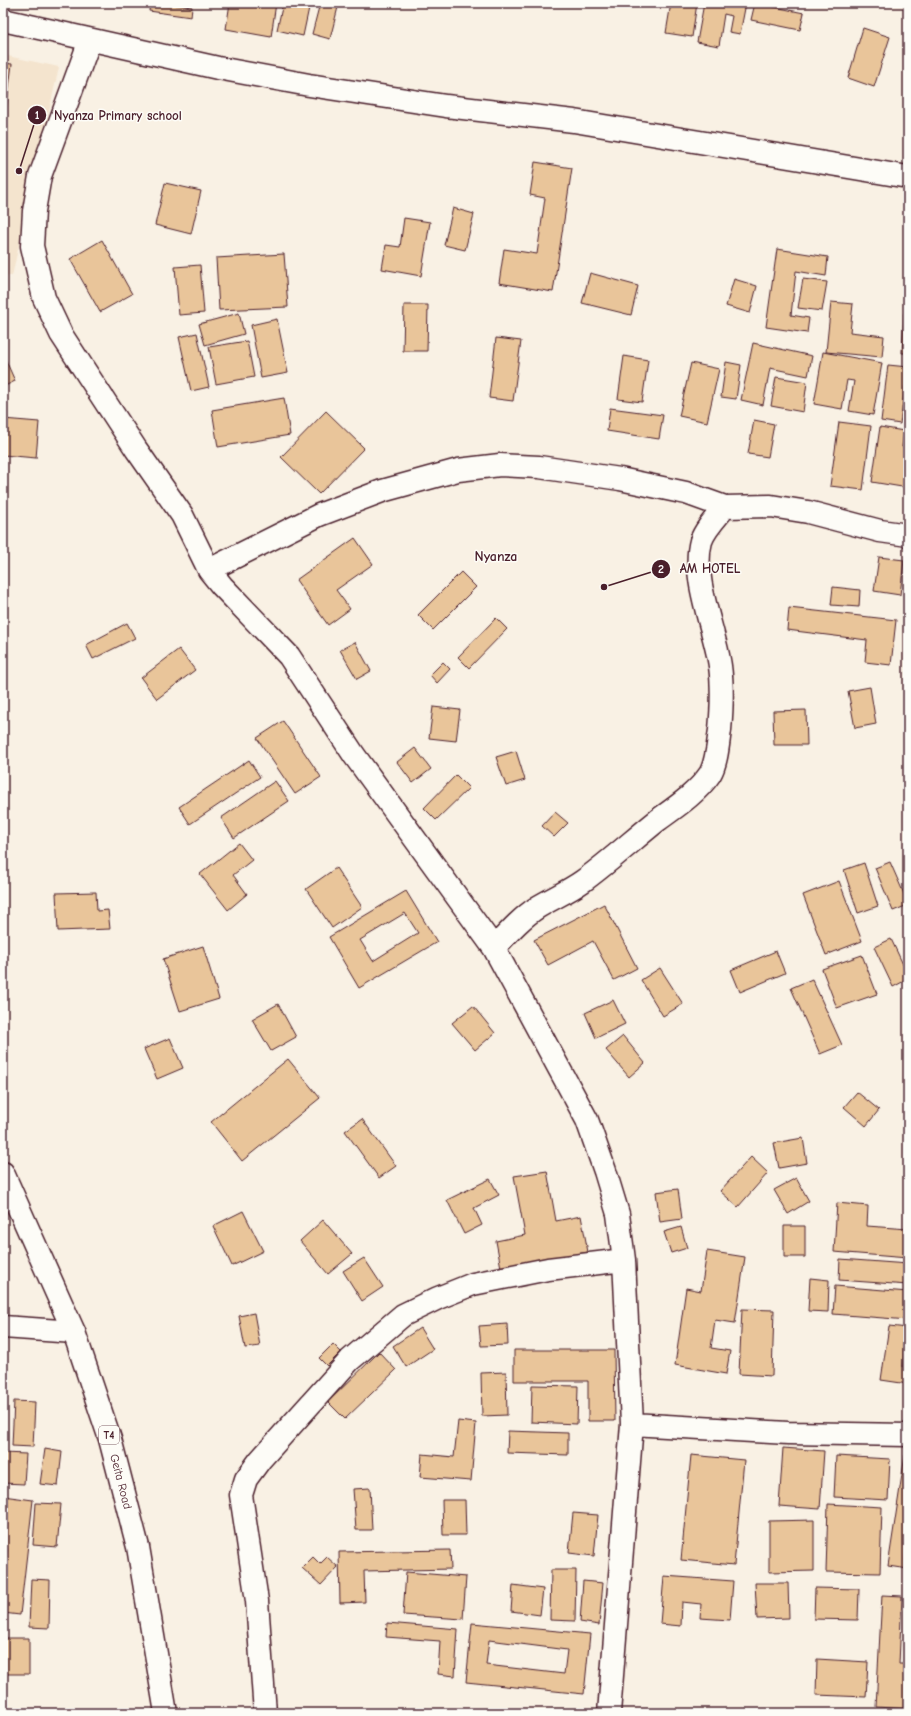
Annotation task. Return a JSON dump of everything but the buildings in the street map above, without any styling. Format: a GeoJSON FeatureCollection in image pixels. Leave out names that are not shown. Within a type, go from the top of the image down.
{"type":"FeatureCollection","features":[{"type":"Feature","properties":{"kind":"main road"},"geometry":{"type":"LineString","coordinates":[[3,20],[218,68],[309,86],[446,106],[574,121],[908,176]]}},
{"type":"Feature","properties":{"kind":"main road"},"geometry":{"type":"LineString","coordinates":[[90,40],[40,176],[34,211],[32,246],[44,298],[61,334],[136,449],[182,515],[209,570],[227,592],[289,656],[354,755],[494,948],[587,1120],[605,1171],[618,1214],[624,1260],[632,1424],[609,1713]]}},
{"type":"Feature","properties":{"kind":"main road"},"geometry":{"type":"LineString","coordinates":[[209,570],[319,515],[382,491],[458,470],[500,465],[539,467],[620,479],[686,493],[725,507],[771,506],[808,512],[880,531],[908,535]]}},
{"type":"Feature","properties":{"kind":"main road"},"geometry":{"type":"LineString","coordinates":[[494,948],[517,923],[537,907],[582,882],[604,865],[682,802],[698,788],[710,773],[719,739],[723,698],[720,665],[704,598],[699,570],[699,555],[702,540],[710,525],[725,507]]}},
{"type":"Feature","properties":{"kind":"main road","name":"Geita Road"},"geometry":{"type":"LineString","coordinates":[[3,1173],[74,1332],[110,1439],[138,1547],[166,1713]]}},
{"type":"Feature","properties":{"kind":"main road"},"geometry":{"type":"LineString","coordinates":[[265,1713],[257,1602],[241,1495],[246,1479],[260,1460],[350,1360],[402,1315],[473,1284],[548,1270],[624,1260]]}},
{"type":"Feature","properties":{"kind":"main road"},"geometry":{"type":"LineString","coordinates":[[3,1328],[74,1332]]}},
{"type":"Feature","properties":{"kind":"main road"},"geometry":{"type":"LineString","coordinates":[[632,1424],[788,1433],[908,1435]]}},
{"type":"Feature","properties":{"kind":"shaded area"},"geometry":{"type":"Polygon","coordinates":[[[3,55],[59,67],[12,276],[3,275],[3,55]]]}},
{"type":"Feature","properties":{"kind":"place","name":"Nyanza Primary school"},"geometry":{"type":"Point","coordinates":[19,171]}},
{"type":"Feature","properties":{"kind":"place","name":"AM HOTEL"},"geometry":{"type":"Point","coordinates":[604,587]}},
{"type":"Feature","properties":{"kind":"district","name":"Nyanza"},"geometry":{"type":"Point","coordinates":[496,556]}}]}
